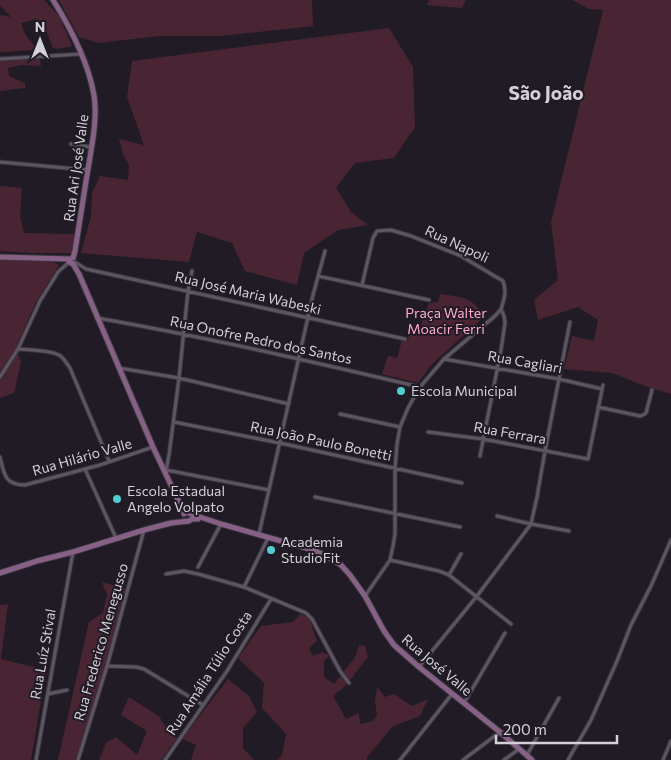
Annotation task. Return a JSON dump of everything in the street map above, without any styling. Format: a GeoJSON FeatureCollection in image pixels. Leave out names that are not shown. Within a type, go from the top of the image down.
{"type":"FeatureCollection","features":[{"type":"Feature","properties":{"kind":"street","name":"Rua Ari José Valle"},"geometry":{"type":"LineString","coordinates":[[53,0],[81,54],[94,96],[95,112],[92,147],[75,250],[70,261]]}},
{"type":"Feature","properties":{"kind":"street"},"geometry":{"type":"LineString","coordinates":[[0,59],[81,54]]}},
{"type":"Feature","properties":{"kind":"street"},"geometry":{"type":"LineString","coordinates":[[71,144],[92,147]]}},
{"type":"Feature","properties":{"kind":"street"},"geometry":{"type":"LineString","coordinates":[[0,162],[88,170]]}},
{"type":"Feature","properties":{"kind":"street","name":"Rua Napoli"},"geometry":{"type":"LineString","coordinates":[[362,285],[373,238],[377,231],[383,230],[391,230],[411,236],[461,256],[503,281],[505,296],[501,309],[505,323],[480,456]]}},
{"type":"Feature","properties":{"kind":"street"},"geometry":{"type":"LineString","coordinates":[[259,534],[298,358],[325,251]]}},
{"type":"Feature","properties":{"kind":"street"},"geometry":{"type":"LineString","coordinates":[[0,257],[70,261]]}},
{"type":"Feature","properties":{"kind":"street"},"geometry":{"type":"LineString","coordinates":[[70,261],[79,274],[153,447],[187,517]]}},
{"type":"Feature","properties":{"kind":"street"},"geometry":{"type":"LineString","coordinates":[[0,377],[18,349],[40,301],[58,272],[70,261]]}},
{"type":"Feature","properties":{"kind":"street","name":"Rua José Maria Wabeski"},"geometry":{"type":"LineString","coordinates":[[70,261],[86,269],[405,339]]}},
{"type":"Feature","properties":{"kind":"street"},"geometry":{"type":"LineString","coordinates":[[79,274],[86,269]]}},
{"type":"Feature","properties":{"kind":"street"},"geometry":{"type":"LineString","coordinates":[[166,472],[174,422],[188,291],[192,271]]}},
{"type":"Feature","properties":{"kind":"street"},"geometry":{"type":"LineString","coordinates":[[318,276],[429,300]]}},
{"type":"Feature","properties":{"kind":"street"},"geometry":{"type":"LineString","coordinates":[[365,596],[390,560],[395,534],[395,469],[400,427],[408,408],[420,387],[444,359],[501,309]]}},
{"type":"Feature","properties":{"kind":"street","name":"Rua Onofre Pedro dos Santos"},"geometry":{"type":"LineString","coordinates":[[97,318],[298,358],[420,387]]}},
{"type":"Feature","properties":{"kind":"street"},"geometry":{"type":"LineString","coordinates":[[419,667],[477,596],[531,524],[570,322]]}},
{"type":"Feature","properties":{"kind":"street"},"geometry":{"type":"LineString","coordinates":[[18,349],[49,353],[60,356],[66,361],[109,462]]}},
{"type":"Feature","properties":{"kind":"street","name":"Rua Cagliari"},"geometry":{"type":"LineString","coordinates":[[444,359],[603,387],[598,407]]}},
{"type":"Feature","properties":{"kind":"street"},"geometry":{"type":"LineString","coordinates":[[119,368],[179,378],[289,404]]}},
{"type":"Feature","properties":{"kind":"street"},"geometry":{"type":"LineString","coordinates":[[598,407],[640,416],[646,413],[652,390]]}},
{"type":"Feature","properties":{"kind":"street","name":"Rua Ferrara"},"geometry":{"type":"LineString","coordinates":[[428,432],[483,439],[588,459],[598,407]]}},
{"type":"Feature","properties":{"kind":"street"},"geometry":{"type":"LineString","coordinates":[[340,414],[400,427]]}},
{"type":"Feature","properties":{"kind":"street","name":"Rua João Paulo Bonetti"},"geometry":{"type":"LineString","coordinates":[[174,422],[462,483]]}},
{"type":"Feature","properties":{"kind":"street","name":"Rua Hilário Valle"},"geometry":{"type":"LineString","coordinates":[[0,457],[5,476],[9,481],[16,485],[25,485],[109,462],[153,447]]}},
{"type":"Feature","properties":{"kind":"street"},"geometry":{"type":"LineString","coordinates":[[85,469],[116,538]]}},
{"type":"Feature","properties":{"kind":"street"},"geometry":{"type":"LineString","coordinates":[[166,472],[269,490]]}},
{"type":"Feature","properties":{"kind":"street"},"geometry":{"type":"LineString","coordinates":[[315,496],[460,528]]}},
{"type":"Feature","properties":{"kind":"street"},"geometry":{"type":"LineString","coordinates":[[497,516],[569,531]]}},
{"type":"Feature","properties":{"kind":"street","name":"Rua José Valle"},"geometry":{"type":"LineString","coordinates":[[0,573],[187,517],[206,519],[313,550],[341,565],[350,575],[365,596],[384,632],[394,644],[419,667],[532,760]]}},
{"type":"Feature","properties":{"kind":"street"},"geometry":{"type":"LineString","coordinates":[[198,567],[221,524]]}},
{"type":"Feature","properties":{"kind":"street","name":"Rua Frederico Menegusso"},"geometry":{"type":"LineString","coordinates":[[78,760],[107,666],[144,530]]}},
{"type":"Feature","properties":{"kind":"street"},"geometry":{"type":"LineString","coordinates":[[244,587],[268,537]]}},
{"type":"Feature","properties":{"kind":"street"},"geometry":{"type":"LineString","coordinates":[[568,760],[593,715],[631,626],[671,540]]}},
{"type":"Feature","properties":{"kind":"street","name":"Rua Luíz Stival"},"geometry":{"type":"LineString","coordinates":[[36,760],[73,552]]}},
{"type":"Feature","properties":{"kind":"street"},"geometry":{"type":"LineString","coordinates":[[449,574],[461,554]]}},
{"type":"Feature","properties":{"kind":"street"},"geometry":{"type":"LineString","coordinates":[[390,560],[449,574],[511,624]]}},
{"type":"Feature","properties":{"kind":"street"},"geometry":{"type":"LineString","coordinates":[[166,574],[190,571],[244,587],[306,613],[312,619],[340,671],[349,683]]}},
{"type":"Feature","properties":{"kind":"street","name":"Rua Amália Túlio Costa"},"geometry":{"type":"LineString","coordinates":[[165,760],[227,671],[271,599]]}},
{"type":"Feature","properties":{"kind":"street"},"geometry":{"type":"LineString","coordinates":[[464,703],[505,633]]}},
{"type":"Feature","properties":{"kind":"street"},"geometry":{"type":"LineString","coordinates":[[107,666],[144,669],[203,705]]}},
{"type":"Feature","properties":{"kind":"street"},"geometry":{"type":"LineString","coordinates":[[48,694],[67,690]]}},
{"type":"Feature","properties":{"kind":"street"},"geometry":{"type":"LineString","coordinates":[[402,759],[452,693]]}},
{"type":"Feature","properties":{"kind":"street"},"geometry":{"type":"LineString","coordinates":[[527,755],[560,698]]}},
{"type":"Feature","properties":{"kind":"street"},"geometry":{"type":"LineString","coordinates":[[462,760],[500,732]]}},
{"type":"Feature","properties":{"kind":"street"},"geometry":{"type":"LineString","coordinates":[[663,760],[671,741]]}},
{"type":"Feature","properties":{"kind":"street"},"geometry":{"type":"LineString","coordinates":[[504,760],[519,748]]}},
{"type":"Feature","properties":{"kind":"green space"},"geometry":{"type":"Polygon","coordinates":[[[0,0],[44,0],[59,16],[72,46],[58,49],[53,48],[46,30],[36,19],[21,23],[28,38],[39,50],[0,52],[0,15],[11,17],[0,5],[0,0]]]}},
{"type":"Feature","properties":{"kind":"green space"},"geometry":{"type":"Polygon","coordinates":[[[59,0],[312,0],[313,26],[221,36],[159,36],[98,43],[79,37],[59,0]]]}},
{"type":"Feature","properties":{"kind":"green space"},"geometry":{"type":"Polygon","coordinates":[[[429,0],[466,0],[462,8],[427,5],[429,0]]]}},
{"type":"Feature","properties":{"kind":"green space"},"geometry":{"type":"Polygon","coordinates":[[[572,0],[671,0],[671,394],[612,373],[564,369],[572,336],[594,341],[598,320],[578,307],[538,320],[534,300],[558,280],[551,222],[603,10],[589,9],[572,0]]]}},
{"type":"Feature","properties":{"kind":"green space"},"geometry":{"type":"Polygon","coordinates":[[[389,28],[413,67],[415,127],[394,158],[355,163],[336,188],[351,212],[368,225],[338,230],[304,253],[297,285],[245,271],[232,243],[197,232],[189,262],[81,253],[91,216],[92,193],[100,176],[128,180],[129,165],[123,154],[119,139],[144,145],[127,97],[132,61],[389,28]]]}},
{"type":"Feature","properties":{"kind":"green space"},"geometry":{"type":"Polygon","coordinates":[[[40,59],[41,66],[22,65],[8,68],[9,76],[25,83],[25,88],[0,91],[0,61],[40,59]]]}},
{"type":"Feature","properties":{"kind":"green space"},"geometry":{"type":"Polygon","coordinates":[[[0,186],[22,188],[20,216],[24,233],[75,234],[73,253],[0,251],[0,186]]]}},
{"type":"Feature","properties":{"kind":"green space"},"geometry":{"type":"Polygon","coordinates":[[[0,258],[54,262],[59,265],[35,304],[16,348],[21,362],[14,393],[0,398],[0,258]]]}},
{"type":"Feature","properties":{"kind":"green space","name":"Praça Walter Moacir Ferri"},"geometry":{"type":"Polygon","coordinates":[[[440,294],[471,301],[485,316],[432,364],[418,383],[382,374],[388,356],[397,358],[402,340],[408,340],[409,334],[418,334],[429,303],[438,302],[440,294]]]}},
{"type":"Feature","properties":{"kind":"green space"},"geometry":{"type":"Polygon","coordinates":[[[102,582],[126,589],[117,626],[78,760],[58,760],[89,622],[103,613],[107,595],[102,582]]]}},
{"type":"Feature","properties":{"kind":"green space"},"geometry":{"type":"Polygon","coordinates":[[[8,604],[1,659],[46,670],[31,760],[0,760],[0,605],[8,604]]]}},
{"type":"Feature","properties":{"kind":"green space"},"geometry":{"type":"Polygon","coordinates":[[[301,614],[309,618],[317,641],[309,648],[313,656],[323,652],[329,656],[324,661],[324,677],[334,684],[355,657],[359,645],[365,646],[368,657],[346,685],[333,696],[346,719],[359,713],[360,724],[373,721],[377,715],[375,702],[377,687],[385,697],[394,694],[412,706],[428,699],[420,716],[393,726],[367,757],[367,760],[277,760],[282,755],[286,734],[262,708],[264,683],[238,658],[261,626],[293,622],[301,614]]]}},
{"type":"Feature","properties":{"kind":"green space"},"geometry":{"type":"Polygon","coordinates":[[[228,679],[249,696],[257,712],[243,728],[243,748],[254,760],[191,760],[196,745],[182,739],[228,679]]]}},
{"type":"Feature","properties":{"kind":"green space"},"geometry":{"type":"Polygon","coordinates":[[[129,697],[160,717],[162,722],[177,738],[161,760],[99,760],[106,743],[116,737],[137,755],[147,731],[121,715],[129,697]]]}},
{"type":"Feature","properties":{"kind":"place","name":"Escola Municipal"},"geometry":{"type":"Point","coordinates":[401,391]}},
{"type":"Feature","properties":{"kind":"place","name":"Escola Estadual Angelo Volpato"},"geometry":{"type":"Point","coordinates":[117,499]}},
{"type":"Feature","properties":{"kind":"place","name":"Academia StudioFit"},"geometry":{"type":"Point","coordinates":[271,550]}},
{"type":"Feature","properties":{"kind":"district","name":"São João"},"geometry":{"type":"Point","coordinates":[546,93]}}]}
